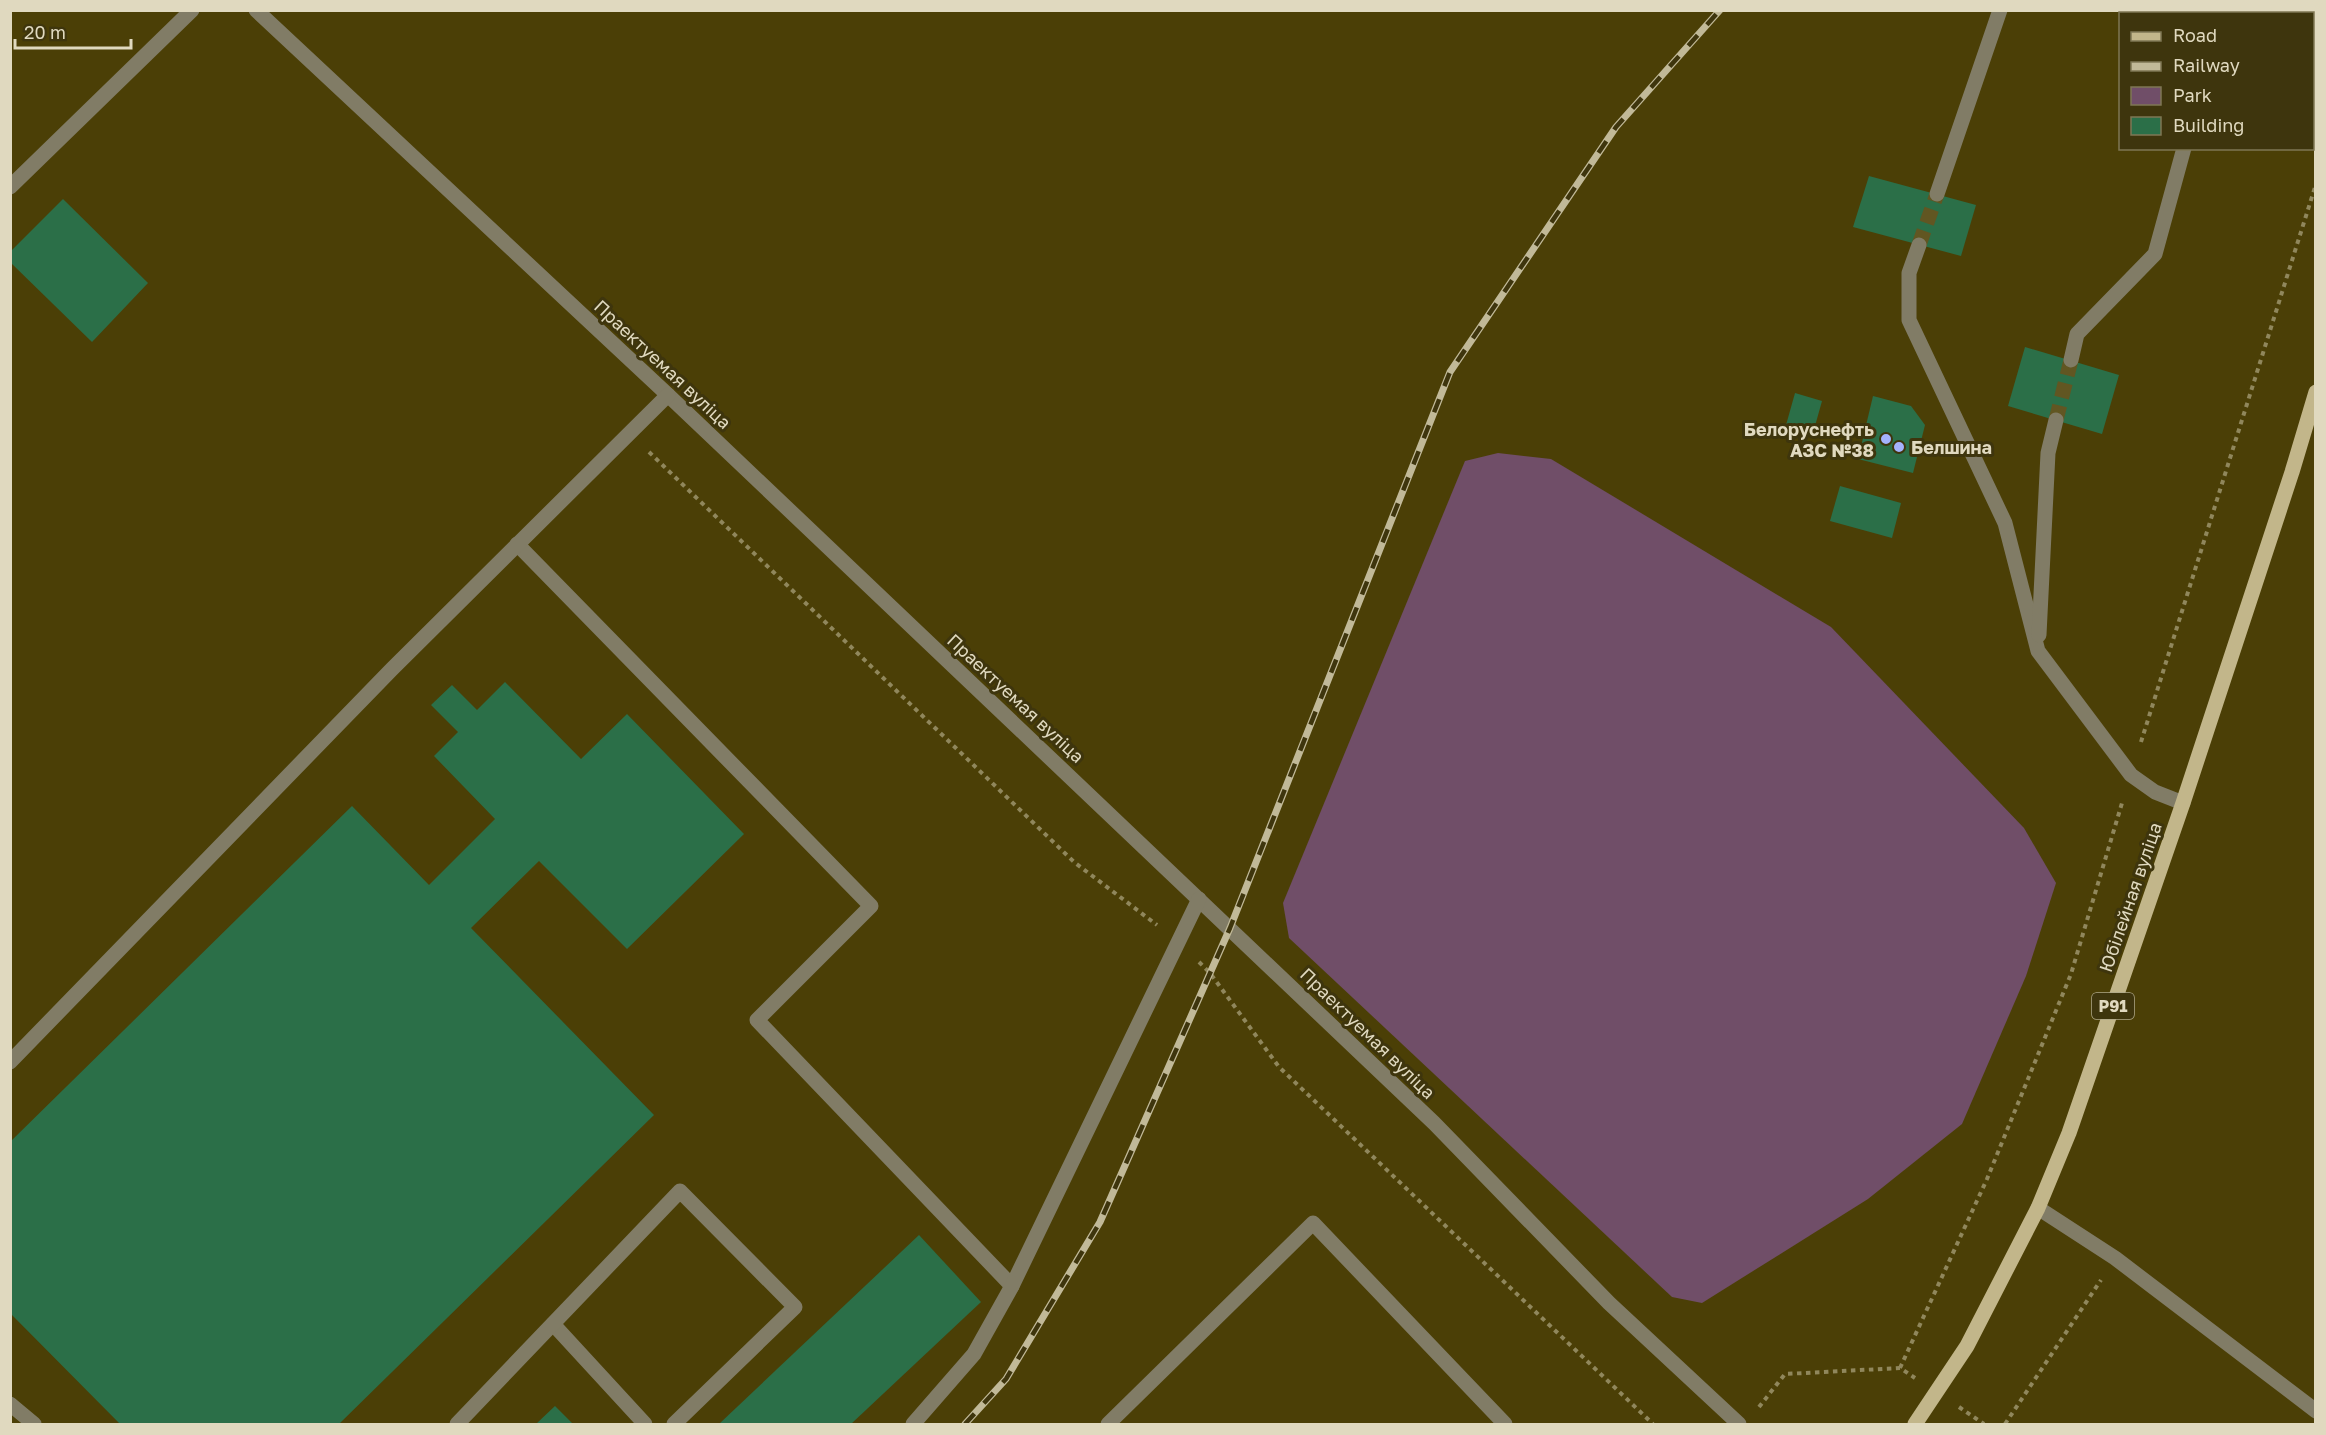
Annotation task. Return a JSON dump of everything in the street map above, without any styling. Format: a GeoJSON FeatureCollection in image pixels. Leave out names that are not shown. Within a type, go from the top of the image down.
{"type":"FeatureCollection","features":[{"type":"Feature","properties":{"kind":"main road","name":"Юбілейная вуліца"},"geometry":{"type":"LineString","coordinates":[[1915,1425],[1967,1346],[2038,1208],[2069,1133],[2182,803],[2292,472],[2316,392]]}},
{"type":"Feature","properties":{"kind":"street"},"geometry":{"type":"LineString","coordinates":[[10,187],[192,10]]}},
{"type":"Feature","properties":{"kind":"street","name":"Праектуемая вуліца"},"geometry":{"type":"LineString","coordinates":[[256,10],[668,395],[1434,1123],[1609,1303],[1746,1420]]}},
{"type":"Feature","properties":{"kind":"street"},"geometry":{"type":"LineString","coordinates":[[1937,195],[2000,10]]}},
{"type":"Feature","properties":{"kind":"street"},"geometry":{"type":"LineString","coordinates":[[2071,360],[2077,334],[2155,254],[2183,150]]}},
{"type":"Feature","properties":{"kind":"street"},"geometry":{"type":"LineString","coordinates":[[1919,245],[1909,273],[1909,320],[2006,523],[2038,651],[2131,775],[2155,792],[2182,803]]}},
{"type":"Feature","properties":{"kind":"street"},"geometry":{"type":"LineString","coordinates":[[10,1062],[392,669],[668,395]]}},
{"type":"Feature","properties":{"kind":"street"},"geometry":{"type":"LineString","coordinates":[[2038,651],[2048,453],[2056,420]]}},
{"type":"Feature","properties":{"kind":"street"},"geometry":{"type":"LineString","coordinates":[[517,544],[871,906],[757,1020],[1012,1286]]}},
{"type":"Feature","properties":{"kind":"street"},"geometry":{"type":"LineString","coordinates":[[913,1425],[974,1354],[1012,1286],[1199,899]]}},
{"type":"Feature","properties":{"kind":"street"},"geometry":{"type":"LineString","coordinates":[[457,1425],[680,1191],[795,1307],[674,1425]]}},
{"type":"Feature","properties":{"kind":"street"},"geometry":{"type":"LineString","coordinates":[[2038,1208],[2115,1258],[2316,1411]]}},
{"type":"Feature","properties":{"kind":"street"},"geometry":{"type":"LineString","coordinates":[[1108,1425],[1313,1223],[1505,1425]]}},
{"type":"Feature","properties":{"kind":"street"},"geometry":{"type":"LineString","coordinates":[[553,1324],[645,1425]]}},
{"type":"Feature","properties":{"kind":"street"},"geometry":{"type":"LineString","coordinates":[[10,1404],[34,1425]]}},
{"type":"Feature","properties":{"kind":"path"},"geometry":{"type":"LineString","coordinates":[[629,433],[1074,862],[1178,941],[1210,973],[1279,1067],[1653,1425]]}},
{"type":"Feature","properties":{"kind":"path"},"geometry":{"type":"LineString","coordinates":[[2005,1425],[2115,1258]]}},
{"type":"Feature","properties":{"kind":"path"},"geometry":{"type":"LineString","coordinates":[[1746,1420],[1785,1374],[1900,1368],[1984,1425]]}},
{"type":"Feature","properties":{"kind":"green space"},"geometry":{"type":"Polygon","coordinates":[[[1498,453],[1551,459],[1831,627],[2024,828],[2056,883],[2026,976],[1962,1124],[1868,1199],[1702,1303],[1672,1297],[1289,938],[1283,903],[1465,461],[1498,453]]]}},
{"type":"Feature","properties":{"kind":"building"},"geometry":{"type":"Polygon","coordinates":[[[1869,176],[1976,205],[1961,256],[1853,227],[1869,176]]]}},
{"type":"Feature","properties":{"kind":"building"},"geometry":{"type":"Polygon","coordinates":[[[63,199],[148,283],[92,342],[10,262],[10,252],[63,199]]]}},
{"type":"Feature","properties":{"kind":"building"},"geometry":{"type":"Polygon","coordinates":[[[2025,347],[2119,375],[2102,434],[2008,406],[2025,347]]]}},
{"type":"Feature","properties":{"kind":"building"},"geometry":{"type":"Polygon","coordinates":[[[1795,393],[1822,401],[1813,433],[1786,425],[1795,393]]]}},
{"type":"Feature","properties":{"kind":"building"},"geometry":{"type":"Polygon","coordinates":[[[1873,396],[1911,406],[1925,425],[1913,473],[1858,459],[1873,396]]]}},
{"type":"Feature","properties":{"kind":"building"},"geometry":{"type":"Polygon","coordinates":[[[1840,486],[1901,503],[1892,538],[1830,521],[1840,486]]]}},
{"type":"Feature","properties":{"kind":"building"},"geometry":{"type":"Polygon","coordinates":[[[505,682],[581,759],[627,714],[744,834],[627,949],[539,861],[471,928],[654,1115],[339,1424],[120,1424],[10,1313],[10,1142],[352,806],[429,885],[495,819],[434,756],[458,732],[431,705],[452,685],[477,710],[505,682]]]}},
{"type":"Feature","properties":{"kind":"building"},"geometry":{"type":"Polygon","coordinates":[[[919,1235],[981,1302],[851,1424],[719,1424],[919,1235]]]}},
{"type":"Feature","properties":{"kind":"building"},"geometry":{"type":"Polygon","coordinates":[[[555,1406],[573,1424],[536,1424],[555,1406]]]}},
{"type":"Feature","properties":{"kind":"tunnel"},"geometry":{"type":"LineString","coordinates":[[1919,245],[1937,194]]}},
{"type":"Feature","properties":{"kind":"tunnel"},"geometry":{"type":"LineString","coordinates":[[2056,420],[2071,360]]}},
{"type":"Feature","properties":{"kind":"railway"},"geometry":{"type":"LineString","coordinates":[[965,1424],[1006,1379],[1100,1222],[1230,928],[1450,372],[1616,127],[1720,10]]}},
{"type":"Feature","properties":{"kind":"place","name":"Белоруснефть АЗС №38"},"geometry":{"type":"Point","coordinates":[1886,439]}},
{"type":"Feature","properties":{"kind":"place","name":"Белшина"},"geometry":{"type":"Point","coordinates":[1899,447]}}]}
